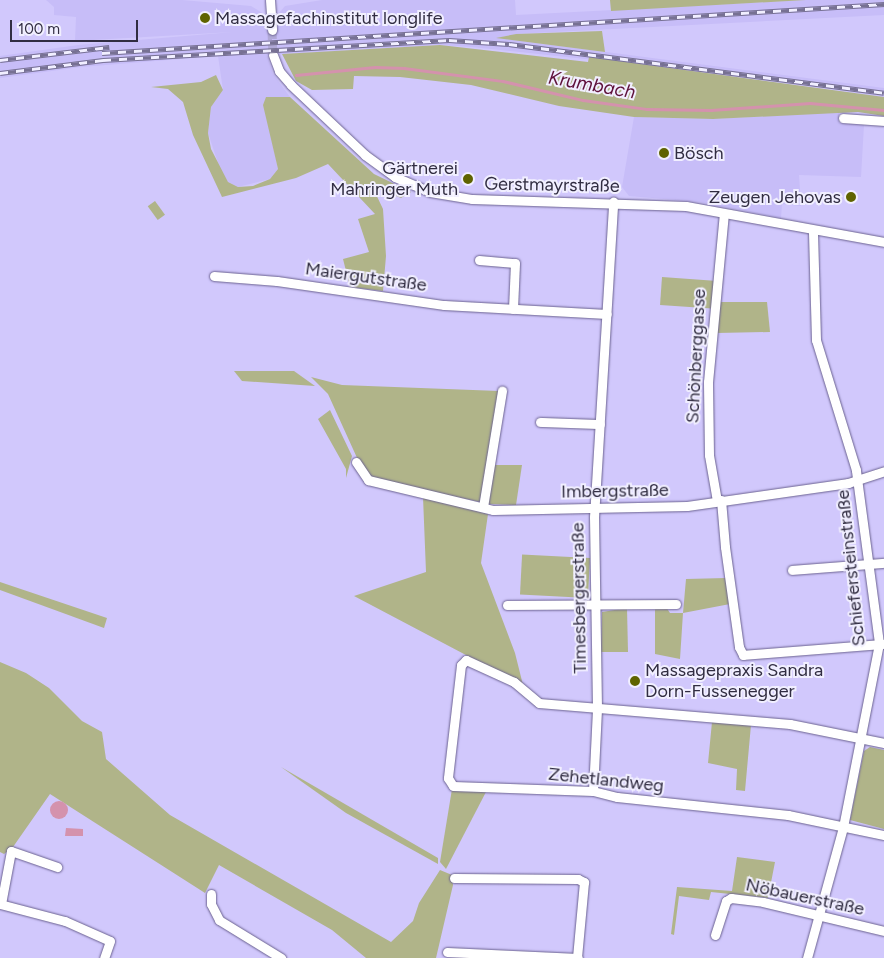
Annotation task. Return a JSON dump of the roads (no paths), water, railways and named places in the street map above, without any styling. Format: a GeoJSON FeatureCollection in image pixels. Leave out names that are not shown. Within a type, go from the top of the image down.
{"type":"FeatureCollection","features":[{"type":"Feature","properties":{"kind":"street"},"geometry":{"type":"LineString","coordinates":[[270,0],[272,30]]}},
{"type":"Feature","properties":{"kind":"street","name":"Gerstmayrstraße"},"geometry":{"type":"LineString","coordinates":[[274,55],[279,71],[305,99],[365,156],[412,185],[454,197],[686,206],[814,232],[884,242]]}},
{"type":"Feature","properties":{"kind":"street"},"geometry":{"type":"LineString","coordinates":[[843,118],[884,121]]}},
{"type":"Feature","properties":{"kind":"street","name":"Timesbergerstraße"},"geometry":{"type":"LineString","coordinates":[[593,791],[598,708],[594,508],[613,202]]}},
{"type":"Feature","properties":{"kind":"street","name":"Schönberggasse"},"geometry":{"type":"LineString","coordinates":[[724,214],[708,387],[709,455],[719,500],[739,647],[743,655],[805,652],[881,643]]}},
{"type":"Feature","properties":{"kind":"street","name":"Schiefersteinstraße"},"geometry":{"type":"LineString","coordinates":[[807,958],[843,827],[881,643],[858,480],[816,340],[814,232]]}},
{"type":"Feature","properties":{"kind":"street"},"geometry":{"type":"LineString","coordinates":[[479,260],[515,264],[514,309]]}},
{"type":"Feature","properties":{"kind":"street","name":"Maiergutstraße"},"geometry":{"type":"LineString","coordinates":[[214,276],[277,281],[442,304],[607,314]]}},
{"type":"Feature","properties":{"kind":"street"},"geometry":{"type":"LineString","coordinates":[[483,507],[502,391]]}},
{"type":"Feature","properties":{"kind":"street"},"geometry":{"type":"LineString","coordinates":[[540,422],[600,424]]}},
{"type":"Feature","properties":{"kind":"street","name":"Imbergstraße"},"geometry":{"type":"LineString","coordinates":[[356,462],[368,480],[493,510],[679,507],[858,480],[884,471]]}},
{"type":"Feature","properties":{"kind":"street"},"geometry":{"type":"LineString","coordinates":[[792,570],[884,564]]}},
{"type":"Feature","properties":{"kind":"street"},"geometry":{"type":"LineString","coordinates":[[507,605],[676,604]]}},
{"type":"Feature","properties":{"kind":"street","name":"Zehetlandweg"},"geometry":{"type":"LineString","coordinates":[[598,708],[539,703],[514,682],[466,660],[461,664],[448,778],[451,785],[593,791],[611,796],[788,815],[884,835]]}},
{"type":"Feature","properties":{"kind":"street"},"geometry":{"type":"LineString","coordinates":[[598,708],[790,724],[884,743]]}},
{"type":"Feature","properties":{"kind":"street"},"geometry":{"type":"LineString","coordinates":[[57,867],[11,850],[1,904],[65,921],[110,941],[104,958]]}},
{"type":"Feature","properties":{"kind":"street"},"geometry":{"type":"LineString","coordinates":[[447,952],[578,958],[584,882],[578,879],[454,878]]}},
{"type":"Feature","properties":{"kind":"street"},"geometry":{"type":"LineString","coordinates":[[211,894],[211,904],[219,920],[281,958]]}},
{"type":"Feature","properties":{"kind":"street","name":"Nöbauerstraße"},"geometry":{"type":"LineString","coordinates":[[715,935],[726,901],[731,898],[884,931]]}},
{"type":"Feature","properties":{"kind":"waterway","name":"Krumbach"},"geometry":{"type":"LineString","coordinates":[[296,75],[375,67],[404,68],[503,81],[583,100],[647,109],[711,110],[810,103],[884,110]]}},
{"type":"Feature","properties":{"kind":"tunnel"},"geometry":{"type":"LineString","coordinates":[[272,30],[273,55]]}},
{"type":"Feature","properties":{"kind":"railway"},"geometry":{"type":"LineString","coordinates":[[102,53],[884,4]]}},
{"type":"Feature","properties":{"kind":"railway"},"geometry":{"type":"LineString","coordinates":[[0,73],[103,60],[449,40],[509,44],[884,93]]}},
{"type":"Feature","properties":{"kind":"railway"},"geometry":{"type":"LineString","coordinates":[[0,60],[109,47]]}},
{"type":"Feature","properties":{"kind":"place","name":"Massagefachinstitut longlife"},"geometry":{"type":"Point","coordinates":[205,18]}},
{"type":"Feature","properties":{"kind":"place","name":"Bösch"},"geometry":{"type":"Point","coordinates":[664,153]}},
{"type":"Feature","properties":{"kind":"place","name":"Gärtnerei Mahringer Muth"},"geometry":{"type":"Point","coordinates":[468,179]}},
{"type":"Feature","properties":{"kind":"place","name":"Zeugen Jehovas"},"geometry":{"type":"Point","coordinates":[851,197]}},
{"type":"Feature","properties":{"kind":"place","name":"Massagepraxis Sandra Dorn-Fussenegger"},"geometry":{"type":"Point","coordinates":[635,681]}}]}
